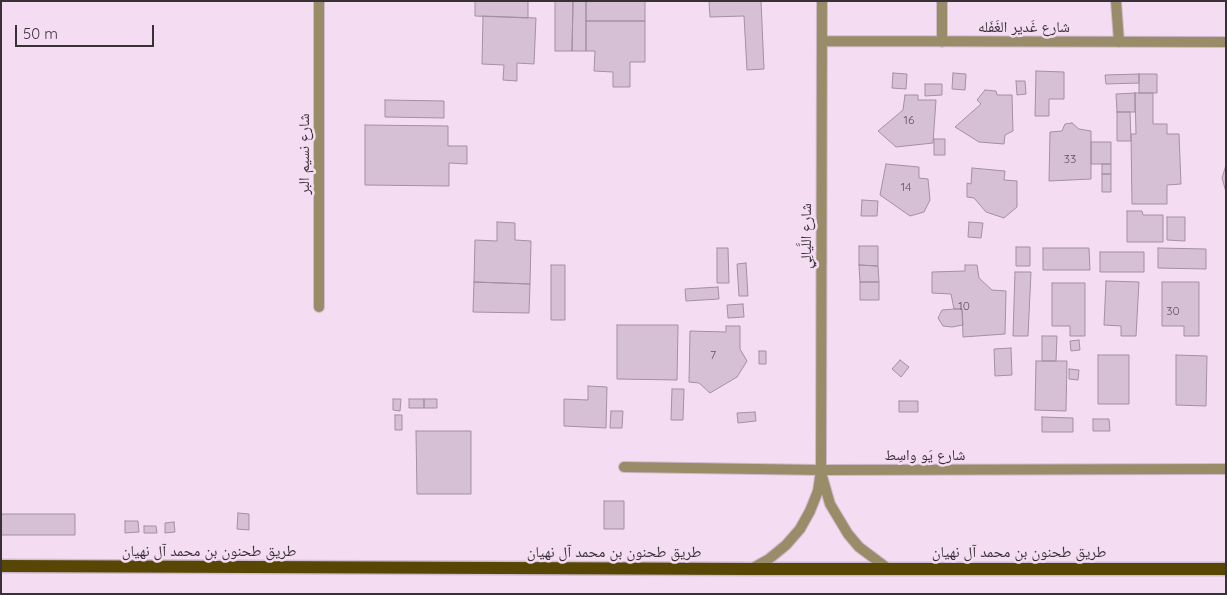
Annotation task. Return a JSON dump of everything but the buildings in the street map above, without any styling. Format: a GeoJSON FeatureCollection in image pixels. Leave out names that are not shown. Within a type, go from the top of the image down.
{"type":"FeatureCollection","features":[{"type":"Feature","properties":{"kind":"main road","name":"طريق طحنون بن محمد آل نهيان"},"geometry":{"type":"LineString","coordinates":[[1,566],[1226,569]]}},
{"type":"Feature","properties":{"kind":"street","name":"شارع نسيم البر"},"geometry":{"type":"LineString","coordinates":[[319,1],[319,307]]}},
{"type":"Feature","properties":{"kind":"street","name":"شارع اللَّيالِي"},"geometry":{"type":"LineString","coordinates":[[751,569],[769,559],[786,546],[800,529],[818,491],[821,470],[822,1]]}},
{"type":"Feature","properties":{"kind":"street"},"geometry":{"type":"LineString","coordinates":[[942,1],[942,42]]}},
{"type":"Feature","properties":{"kind":"street"},"geometry":{"type":"LineString","coordinates":[[1116,1],[1119,42]]}},
{"type":"Feature","properties":{"kind":"street","name":"شارع غَدير الغَفَله"},"geometry":{"type":"LineString","coordinates":[[822,41],[1226,42]]}},
{"type":"Feature","properties":{"kind":"street","name":"شارع يَو واسِط"},"geometry":{"type":"LineString","coordinates":[[624,466],[821,470],[1226,469]]}},
{"type":"Feature","properties":{"kind":"street","name":"شارع اللَّيالِي"},"geometry":{"type":"LineString","coordinates":[[821,470],[830,504],[838,520],[859,547],[887,568]]}}]}
